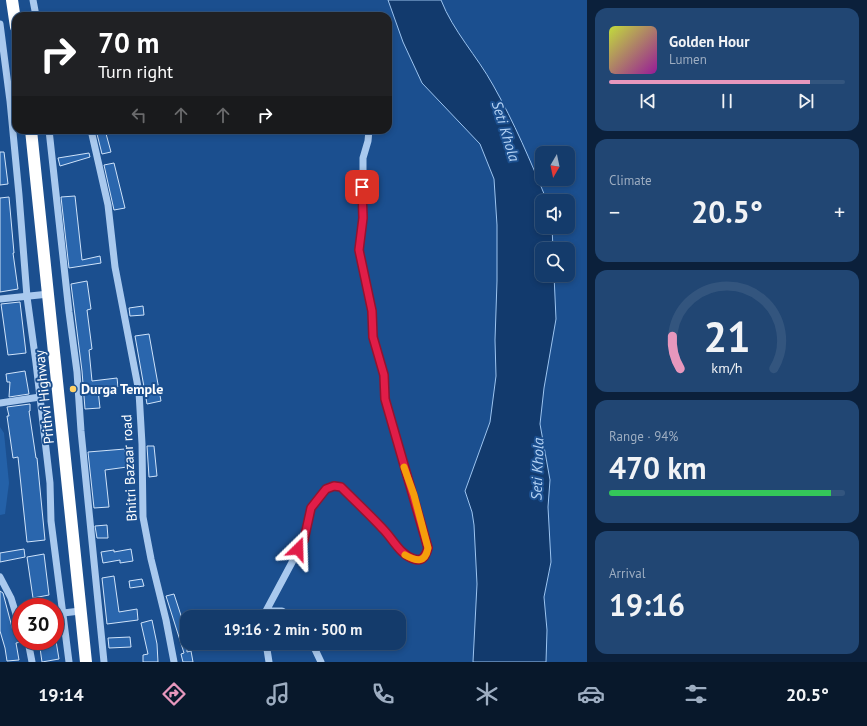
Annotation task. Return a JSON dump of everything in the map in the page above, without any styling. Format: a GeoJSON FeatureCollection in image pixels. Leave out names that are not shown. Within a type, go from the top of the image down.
{"type":"FeatureCollection","features":[{"type":"Feature","properties":{"kind":"highway"},"geometry":{"type":"LineString","coordinates":[[12,0],[14,12]]}},
{"type":"Feature","properties":{"kind":"highway","name":"Prithvi Highway"},"geometry":{"type":"LineString","coordinates":[[31,134],[86,662]]}},
{"type":"Feature","properties":{"kind":"street"},"geometry":{"type":"LineString","coordinates":[[33,0],[35,12]]}},
{"type":"Feature","properties":{"kind":"street"},"geometry":{"type":"LineString","coordinates":[[0,24],[12,122]]}},
{"type":"Feature","properties":{"kind":"street"},"geometry":{"type":"LineString","coordinates":[[13,134],[27,297],[50,483],[51,521],[58,598]]}},
{"type":"Feature","properties":{"kind":"street"},"geometry":{"type":"LineString","coordinates":[[50,134],[69,312],[77,372],[82,439],[104,662]]}},
{"type":"Feature","properties":{"kind":"street","name":"Bhitri Bazaar road"},"geometry":{"type":"LineString","coordinates":[[92,134],[108,205],[115,266],[138,392],[142,444],[143,517],[174,662]]}},
{"type":"Feature","properties":{"kind":"street"},"geometry":{"type":"LineString","coordinates":[[267,610],[304,540],[311,508],[326,489],[334,486],[341,487],[384,530],[404,555],[415,560],[422,559],[428,548],[385,399],[384,375],[373,337],[372,311],[359,250],[363,218],[363,158],[369,134]]}},
{"type":"Feature","properties":{"kind":"street"},"geometry":{"type":"LineString","coordinates":[[0,299],[49,294]]}},
{"type":"Feature","properties":{"kind":"street"},"geometry":{"type":"LineString","coordinates":[[0,402],[40,397]]}},
{"type":"Feature","properties":{"kind":"street"},"geometry":{"type":"LineString","coordinates":[[0,577],[12,601]]}},
{"type":"Feature","properties":{"kind":"street"},"geometry":{"type":"LineString","coordinates":[[64,613],[80,611]]}},
{"type":"Feature","properties":{"kind":"street"},"geometry":{"type":"LineString","coordinates":[[64,638],[69,662]]}},
{"type":"Feature","properties":{"kind":"street"},"geometry":{"type":"LineString","coordinates":[[30,650],[32,662]]}},
{"type":"Feature","properties":{"kind":"street"},"geometry":{"type":"LineString","coordinates":[[267,650],[269,662]]}},
{"type":"Feature","properties":{"kind":"street"},"geometry":{"type":"LineString","coordinates":[[315,650],[321,662]]}},
{"type":"Feature","properties":{"kind":"shaded area"},"geometry":{"type":"Polygon","coordinates":[[[0,427],[4,433],[9,483],[5,514],[0,515],[0,427]]]}},
{"type":"Feature","properties":{"kind":"water","name":"Seti Khola"},"geometry":{"type":"Polygon","coordinates":[[[388,0],[441,0],[452,22],[487,74],[501,99],[535,172],[535,186],[541,186],[544,194],[535,194],[535,234],[552,234],[553,242],[535,242],[535,282],[554,282],[556,319],[544,388],[540,424],[550,480],[548,507],[551,562],[544,597],[547,630],[546,662],[473,662],[477,584],[474,525],[472,512],[465,491],[490,422],[496,376],[495,340],[497,225],[494,179],[480,144],[422,83],[403,42],[388,0]]]}},
{"type":"Feature","properties":{"kind":"building"},"geometry":{"type":"Polygon","coordinates":[[[97,134],[106,134],[111,152],[102,154],[97,134]]]}},
{"type":"Feature","properties":{"kind":"building"},"geometry":{"type":"Polygon","coordinates":[[[0,152],[4,152],[8,184],[0,185],[0,152]]]}},
{"type":"Feature","properties":{"kind":"building"},"geometry":{"type":"Polygon","coordinates":[[[89,153],[90,157],[60,166],[58,158],[89,153]]]}},
{"type":"Feature","properties":{"kind":"building"},"geometry":{"type":"Polygon","coordinates":[[[114,163],[125,208],[114,210],[104,165],[114,163]]]}},
{"type":"Feature","properties":{"kind":"building"},"geometry":{"type":"Polygon","coordinates":[[[75,196],[82,260],[100,256],[101,263],[69,268],[61,197],[75,196]]]}},
{"type":"Feature","properties":{"kind":"building"},"geometry":{"type":"Polygon","coordinates":[[[9,197],[13,253],[18,289],[0,292],[0,198],[9,197]]]}},
{"type":"Feature","properties":{"kind":"building"},"geometry":{"type":"Polygon","coordinates":[[[87,281],[91,309],[87,310],[92,349],[89,350],[92,381],[117,378],[118,387],[98,390],[100,408],[85,409],[82,371],[71,284],[87,281]]]}},
{"type":"Feature","properties":{"kind":"building"},"geometry":{"type":"Polygon","coordinates":[[[20,302],[26,353],[8,355],[1,304],[20,302]]]}},
{"type":"Feature","properties":{"kind":"building"},"geometry":{"type":"Polygon","coordinates":[[[143,306],[144,315],[130,316],[129,308],[143,306]]]}},
{"type":"Feature","properties":{"kind":"building"},"geometry":{"type":"Polygon","coordinates":[[[149,334],[161,401],[147,404],[135,336],[149,334]]]}},
{"type":"Feature","properties":{"kind":"building"},"geometry":{"type":"Polygon","coordinates":[[[25,371],[29,394],[9,397],[10,382],[7,382],[6,374],[25,371]]]}},
{"type":"Feature","properties":{"kind":"building"},"geometry":{"type":"Polygon","coordinates":[[[30,404],[29,411],[37,458],[45,540],[27,542],[18,457],[13,458],[7,407],[30,404]]]}},
{"type":"Feature","properties":{"kind":"building"},"geometry":{"type":"Polygon","coordinates":[[[147,446],[154,446],[157,476],[149,477],[147,446]]]}},
{"type":"Feature","properties":{"kind":"building"},"geometry":{"type":"Polygon","coordinates":[[[125,449],[127,467],[105,470],[109,507],[94,508],[88,452],[125,449]]]}},
{"type":"Feature","properties":{"kind":"building"},"geometry":{"type":"Polygon","coordinates":[[[107,525],[108,538],[97,538],[95,526],[107,525]]]}},
{"type":"Feature","properties":{"kind":"building"},"geometry":{"type":"Polygon","coordinates":[[[24,549],[25,557],[0,562],[0,553],[24,549]]]}},
{"type":"Feature","properties":{"kind":"building"},"geometry":{"type":"Polygon","coordinates":[[[131,549],[133,561],[120,563],[120,560],[103,563],[101,552],[114,550],[114,552],[131,549]]]}},
{"type":"Feature","properties":{"kind":"building"},"geometry":{"type":"Polygon","coordinates":[[[44,554],[49,595],[33,598],[27,557],[44,554]]]}},
{"type":"Feature","properties":{"kind":"building"},"geometry":{"type":"Polygon","coordinates":[[[114,576],[119,612],[137,609],[138,620],[107,624],[102,578],[114,576]]]}},
{"type":"Feature","properties":{"kind":"building"},"geometry":{"type":"Polygon","coordinates":[[[142,579],[144,586],[130,588],[129,581],[142,579]]]}},
{"type":"Feature","properties":{"kind":"building"},"geometry":{"type":"Polygon","coordinates":[[[0,591],[3,593],[12,627],[12,650],[17,650],[19,660],[7,661],[0,631],[0,591]]]}},
{"type":"Feature","properties":{"kind":"building"},"geometry":{"type":"Polygon","coordinates":[[[174,594],[180,612],[180,640],[166,596],[174,594]]]}},
{"type":"Feature","properties":{"kind":"building"},"geometry":{"type":"Polygon","coordinates":[[[152,620],[157,644],[158,662],[143,662],[143,655],[148,654],[141,623],[152,620]]]}},
{"type":"Feature","properties":{"kind":"building"},"geometry":{"type":"Polygon","coordinates":[[[130,637],[131,647],[109,648],[108,638],[130,637]]]}},
{"type":"Feature","properties":{"kind":"building"},"geometry":{"type":"Polygon","coordinates":[[[40,650],[58,650],[59,659],[42,662],[40,650]]]}},
{"type":"Feature","properties":{"kind":"building"},"geometry":{"type":"Polygon","coordinates":[[[183,650],[187,650],[187,652],[191,651],[193,662],[183,662],[181,654],[184,653],[183,650]]]}},
{"type":"Feature","properties":{"kind":"slow traffic"},"geometry":{"type":"LineString","coordinates":[[404,467],[414,495],[428,548],[424,558],[422,559],[415,560],[405,555]]}},
{"type":"Feature","properties":{"kind":"place","name":"Durga Temple"},"geometry":{"type":"Point","coordinates":[73,389]}},
{"type":"Feature","properties":{"kind":"route"},"geometry":{"type":"LineString","coordinates":[[298,549],[304,540],[311,508],[326,489],[334,486],[341,487],[384,530],[404,555],[415,560],[422,559],[424,558],[428,548],[414,495],[394,435],[385,399],[384,375],[373,337],[371,302],[368,295],[359,250],[363,218],[362,187]]}}]}
